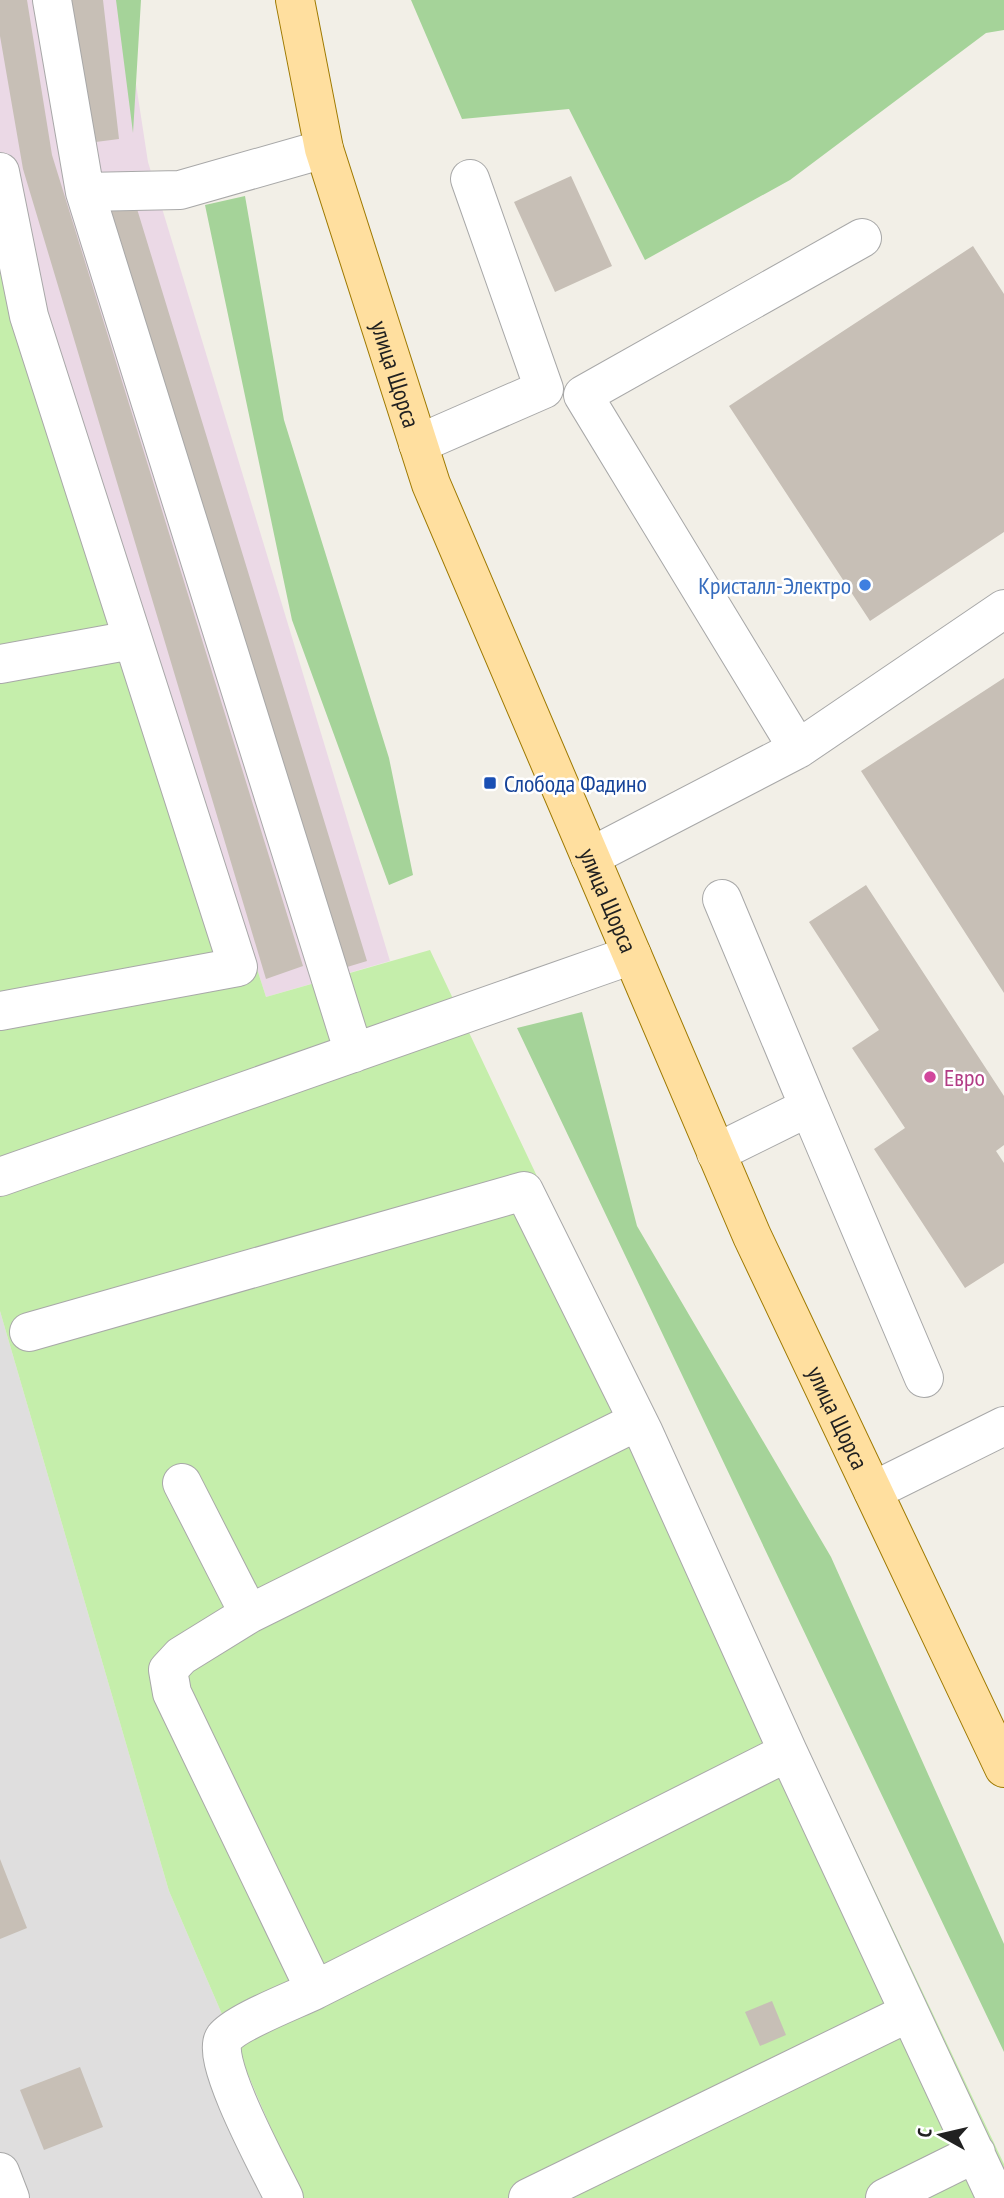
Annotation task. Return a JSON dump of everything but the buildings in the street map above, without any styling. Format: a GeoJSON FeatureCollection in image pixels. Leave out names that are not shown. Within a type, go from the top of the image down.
{"type":"FeatureCollection","features":[{"type":"Feature","properties":{"kind":"main road","name":"улица Щорса"},"geometry":{"type":"LineString","coordinates":[[295,0],[324,149],[431,484],[752,1236],[1004,1768]]}},
{"type":"Feature","properties":{"kind":"street"},"geometry":{"type":"LineString","coordinates":[[52,0],[85,192],[354,1054]]}},
{"type":"Feature","properties":{"kind":"street"},"geometry":{"type":"LineString","coordinates":[[85,192],[180,190],[324,149]]}},
{"type":"Feature","properties":{"kind":"street"},"geometry":{"type":"LineString","coordinates":[[0,172],[15,318],[132,640],[238,967],[0,1011]]}},
{"type":"Feature","properties":{"kind":"street"},"geometry":{"type":"LineString","coordinates":[[418,444],[544,389],[470,179]]}},
{"type":"Feature","properties":{"kind":"street"},"geometry":{"type":"LineString","coordinates":[[798,749],[583,395],[862,238]]}},
{"type":"Feature","properties":{"kind":"street"},"geometry":{"type":"LineString","coordinates":[[590,857],[798,749],[1004,610]]}},
{"type":"Feature","properties":{"kind":"street"},"geometry":{"type":"LineString","coordinates":[[0,664],[132,640]]}},
{"type":"Feature","properties":{"kind":"street"},"geometry":{"type":"LineString","coordinates":[[722,899],[924,1378]]}},
{"type":"Feature","properties":{"kind":"street"},"geometry":{"type":"LineString","coordinates":[[0,1177],[632,955]]}},
{"type":"Feature","properties":{"kind":"street"},"geometry":{"type":"LineString","coordinates":[[716,1153],[809,1107]]}},
{"type":"Feature","properties":{"kind":"street"},"geometry":{"type":"LineString","coordinates":[[29,1332],[524,1191],[638,1421],[908,2013],[996,2198]]}},
{"type":"Feature","properties":{"kind":"street"},"geometry":{"type":"LineString","coordinates":[[315,1990],[172,1693],[168,1670],[181,1656],[249,1614],[638,1421]]}},
{"type":"Feature","properties":{"kind":"street"},"geometry":{"type":"LineString","coordinates":[[873,1491],[1004,1426]]}},
{"type":"Feature","properties":{"kind":"street"},"geometry":{"type":"LineString","coordinates":[[182,1483],[249,1614]]}},
{"type":"Feature","properties":{"kind":"street"},"geometry":{"type":"LineString","coordinates":[[284,2198],[227,2079],[220,2052],[224,2039],[243,2024],[788,1752]]}},
{"type":"Feature","properties":{"kind":"street"},"geometry":{"type":"LineString","coordinates":[[528,2198],[908,2013]]}},
{"type":"Feature","properties":{"kind":"street"},"geometry":{"type":"LineString","coordinates":[[885,2198],[976,2153]]}},
{"type":"Feature","properties":{"kind":"street"},"geometry":{"type":"LineString","coordinates":[[0,2172],[10,2198]]}},
{"type":"Feature","properties":{"kind":"shaded area"},"geometry":{"type":"Polygon","coordinates":[[[0,0],[123,0],[148,162],[390,961],[266,997],[2,180],[0,0]]]}},
{"type":"Feature","properties":{"kind":"shaded area"},"geometry":{"type":"Polygon","coordinates":[[[0,1311],[169,1891],[301,2198],[0,2198],[0,1311]]]}},
{"type":"Feature","properties":{"kind":"green space"},"geometry":{"type":"Polygon","coordinates":[[[116,0],[141,0],[133,133],[116,0]]]}},
{"type":"Feature","properties":{"kind":"green space"},"geometry":{"type":"Polygon","coordinates":[[[411,0],[1004,0],[1004,30],[986,33],[790,180],[645,260],[569,109],[462,119],[411,0]]]}},
{"type":"Feature","properties":{"kind":"green space"},"geometry":{"type":"Polygon","coordinates":[[[0,168],[266,997],[430,950],[1004,2164],[1004,2198],[301,2198],[169,1891],[0,1311],[0,168]]]}},
{"type":"Feature","properties":{"kind":"green space"},"geometry":{"type":"Polygon","coordinates":[[[245,196],[284,420],[389,758],[413,875],[389,885],[292,620],[205,205],[245,196]]]}},
{"type":"Feature","properties":{"kind":"green space"},"geometry":{"type":"Polygon","coordinates":[[[582,1012],[637,1226],[831,1557],[1004,1944],[1004,2052],[517,1028],[582,1012]]]}},
{"type":"Feature","properties":{"kind":"place","name":"Кристалл-Электро"},"geometry":{"type":"Point","coordinates":[865,585]}},
{"type":"Feature","properties":{"kind":"place","name":"Слобода Фадино"},"geometry":{"type":"Point","coordinates":[490,783]}},
{"type":"Feature","properties":{"kind":"place","name":"Евро"},"geometry":{"type":"Point","coordinates":[930,1077]}}]}
